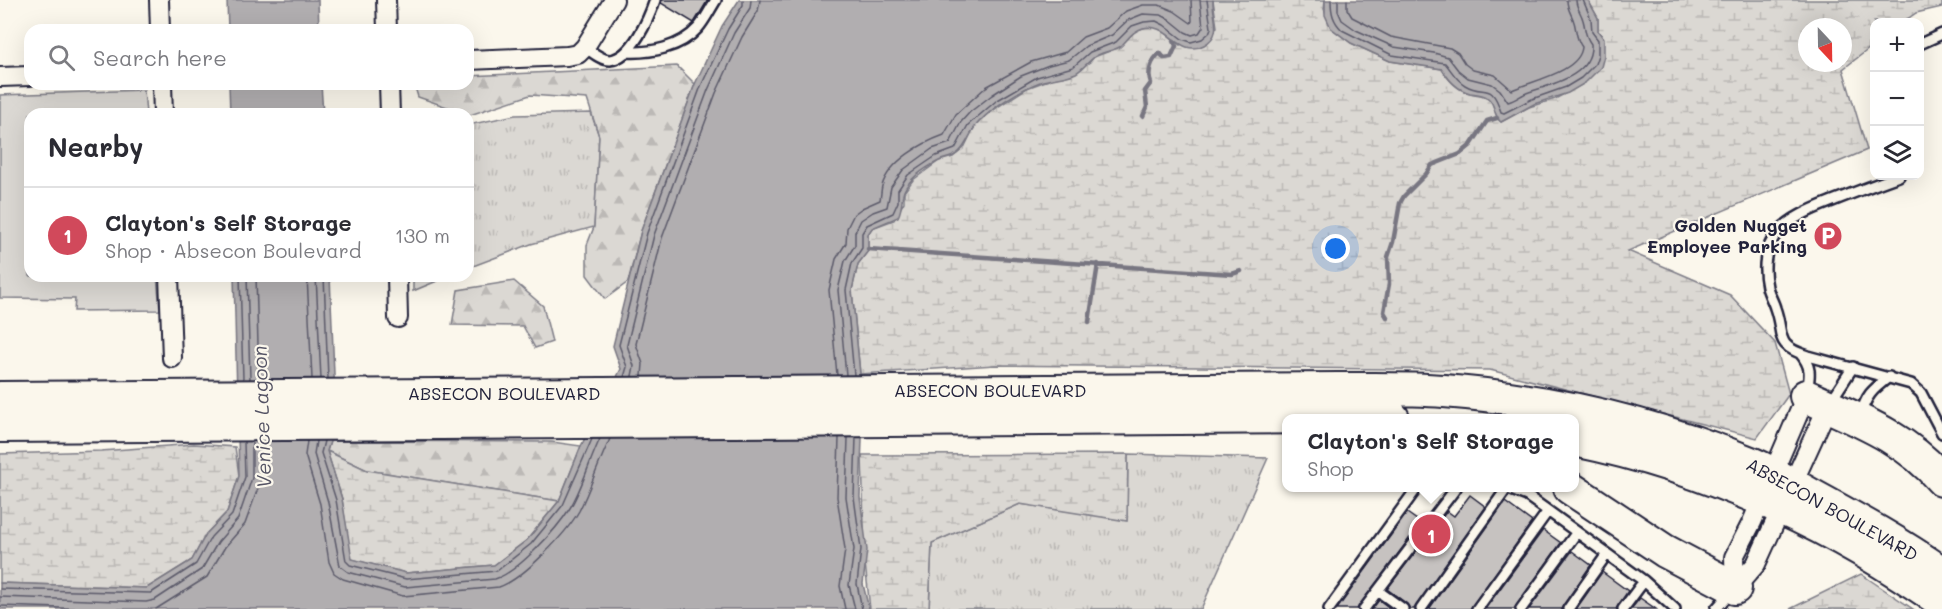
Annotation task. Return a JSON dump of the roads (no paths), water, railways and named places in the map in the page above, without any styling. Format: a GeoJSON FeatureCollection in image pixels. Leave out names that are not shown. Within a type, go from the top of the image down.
{"type":"FeatureCollection","features":[{"type":"Feature","properties":{"kind":"highway","name":"ABSECON BOULEVARD"},"geometry":{"type":"LineString","coordinates":[[0,426],[225,411],[941,406],[1381,389],[1444,391],[1532,402],[1611,418],[1717,450],[1855,546],[1942,602]]}},
{"type":"Feature","properties":{"kind":"highway","name":"ABSECON BOULEVARD"},"geometry":{"type":"LineString","coordinates":[[0,398],[225,411]]}},
{"type":"Feature","properties":{"kind":"highway"},"geometry":{"type":"LineString","coordinates":[[1817,401],[1893,437],[1908,447],[1942,480]]}},
{"type":"Feature","properties":{"kind":"highway","name":"ABSECON BOULEVARD"},"geometry":{"type":"LineString","coordinates":[[941,406],[1282,415]]}},
{"type":"Feature","properties":{"kind":"highway","name":"ABSECON BOULEVARD"},"geometry":{"type":"LineString","coordinates":[[1579,441],[1776,492],[1861,522],[1942,573]]}},
{"type":"Feature","properties":{"kind":"highway"},"geometry":{"type":"LineString","coordinates":[[1576,492],[1665,551],[1725,598]]}},
{"type":"Feature","properties":{"kind":"street"},"geometry":{"type":"LineString","coordinates":[[159,0],[160,24]]}},
{"type":"Feature","properties":{"kind":"street"},"geometry":{"type":"LineString","coordinates":[[386,0],[387,24]]}},
{"type":"Feature","properties":{"kind":"street"},"geometry":{"type":"LineString","coordinates":[[474,60],[578,54],[585,47],[614,0]]}},
{"type":"Feature","properties":{"kind":"street"},"geometry":{"type":"LineString","coordinates":[[0,77],[24,76]]}},
{"type":"Feature","properties":{"kind":"street"},"geometry":{"type":"LineString","coordinates":[[162,90],[163,108]]}},
{"type":"Feature","properties":{"kind":"street"},"geometry":{"type":"LineString","coordinates":[[389,90],[390,108]]}},
{"type":"Feature","properties":{"kind":"street"},"geometry":{"type":"LineString","coordinates":[[169,282],[172,358]]}},
{"type":"Feature","properties":{"kind":"street"},"geometry":{"type":"LineString","coordinates":[[396,282],[398,318]]}},
{"type":"Feature","properties":{"kind":"street"},"geometry":{"type":"LineString","coordinates":[[1725,598],[1756,564],[1776,492],[1817,401]]}},
{"type":"Feature","properties":{"kind":"lane"},"geometry":{"type":"LineString","coordinates":[[585,47],[601,58],[612,60],[627,52],[649,18],[655,0]]}},
{"type":"Feature","properties":{"kind":"lane"},"geometry":{"type":"LineString","coordinates":[[627,52],[649,53],[675,44],[697,30],[716,0]]}},
{"type":"Feature","properties":{"kind":"lane"},"geometry":{"type":"LineString","coordinates":[[1924,42],[1942,34]]}},
{"type":"Feature","properties":{"kind":"lane"},"geometry":{"type":"LineString","coordinates":[[1889,180],[1802,214],[1784,225],[1772,239],[1765,269],[1767,287],[1776,311],[1781,339],[1789,348],[1909,383],[1916,387],[1923,396],[1942,433]]}},
{"type":"Feature","properties":{"kind":"lane"},"geometry":{"type":"LineString","coordinates":[[1800,353],[1810,369],[1817,401]]}},
{"type":"Feature","properties":{"kind":"lane"},"geometry":{"type":"LineString","coordinates":[[1817,401],[1852,368]]}},
{"type":"Feature","properties":{"kind":"lane"},"geometry":{"type":"LineString","coordinates":[[1859,421],[1865,399],[1889,377]]}},
{"type":"Feature","properties":{"kind":"lane"},"geometry":{"type":"LineString","coordinates":[[1329,609],[1414,492]]}},
{"type":"Feature","properties":{"kind":"lane"},"geometry":{"type":"LineString","coordinates":[[1364,609],[1453,492]]}},
{"type":"Feature","properties":{"kind":"lane"},"geometry":{"type":"LineString","coordinates":[[1421,609],[1504,492]]}},
{"type":"Feature","properties":{"kind":"lane"},"geometry":{"type":"LineString","coordinates":[[1517,492],[1527,496],[1644,581],[1664,606],[1675,609]]}},
{"type":"Feature","properties":{"kind":"lane"},"geometry":{"type":"LineString","coordinates":[[1477,609],[1548,511]]}},
{"type":"Feature","properties":{"kind":"lane"},"geometry":{"type":"LineString","coordinates":[[1521,609],[1577,532]]}},
{"type":"Feature","properties":{"kind":"lane"},"geometry":{"type":"LineString","coordinates":[[1568,609],[1607,554]]}},
{"type":"Feature","properties":{"kind":"lane"},"geometry":{"type":"LineString","coordinates":[[1623,609],[1644,581]]}},
{"type":"Feature","properties":{"kind":"lane"},"geometry":{"type":"LineString","coordinates":[[1378,591],[1403,609]]}},
{"type":"Feature","properties":{"kind":"water"},"geometry":{"type":"Polygon","coordinates":[[[227,0],[318,0],[319,24],[228,24],[227,0]]]}},
{"type":"Feature","properties":{"kind":"water","name":"Venice Lagoon"},"geometry":{"type":"Polygon","coordinates":[[[739,0],[1213,0],[1216,25],[1214,36],[1204,45],[1195,48],[1187,47],[1160,30],[1152,27],[1143,28],[1119,47],[1096,56],[1076,73],[1040,82],[1008,99],[979,122],[957,154],[929,166],[910,182],[904,191],[898,217],[872,228],[868,234],[868,251],[858,264],[852,290],[860,374],[862,439],[860,497],[867,550],[863,584],[869,609],[0,609],[0,583],[147,588],[192,560],[206,534],[227,512],[239,476],[234,282],[330,282],[336,423],[327,451],[342,499],[352,559],[406,573],[494,565],[527,540],[559,501],[581,446],[621,369],[613,346],[641,231],[695,84],[722,26],[739,0]]]}},
{"type":"Feature","properties":{"kind":"water"},"geometry":{"type":"Polygon","coordinates":[[[1325,0],[1588,0],[1598,18],[1598,31],[1604,39],[1604,56],[1601,67],[1585,83],[1568,93],[1534,104],[1501,122],[1488,98],[1457,87],[1442,69],[1390,61],[1351,43],[1331,28],[1325,15],[1325,0]]]}},
{"type":"Feature","properties":{"kind":"water"},"geometry":{"type":"Polygon","coordinates":[[[229,90],[321,90],[323,108],[230,108],[229,90]]]}},
{"type":"Feature","properties":{"kind":"waterway"},"geometry":{"type":"LineString","coordinates":[[1143,116],[1147,107],[1145,91],[1151,83],[1149,75],[1152,63],[1160,53],[1164,58],[1171,57],[1176,46],[1174,41]]}},
{"type":"Feature","properties":{"kind":"waterway"},"geometry":{"type":"LineString","coordinates":[[1387,317],[1384,312],[1389,284],[1388,257],[1400,203],[1432,165],[1460,154],[1471,145],[1487,121],[1497,118]]}},
{"type":"Feature","properties":{"kind":"waterway"},"geometry":{"type":"LineString","coordinates":[[868,249],[1232,274],[1241,271]]}},
{"type":"Feature","properties":{"kind":"waterway"},"geometry":{"type":"LineString","coordinates":[[1089,322],[1098,264]]}},
{"type":"Feature","properties":{"kind":"place","name":"Golden Nugget Employee Parking"},"geometry":{"type":"Point","coordinates":[1828,236]}},
{"type":"Feature","properties":{"kind":"place","name":"Clayton's Self Storage"},"geometry":{"type":"Point","coordinates":[1431,534]}}]}
